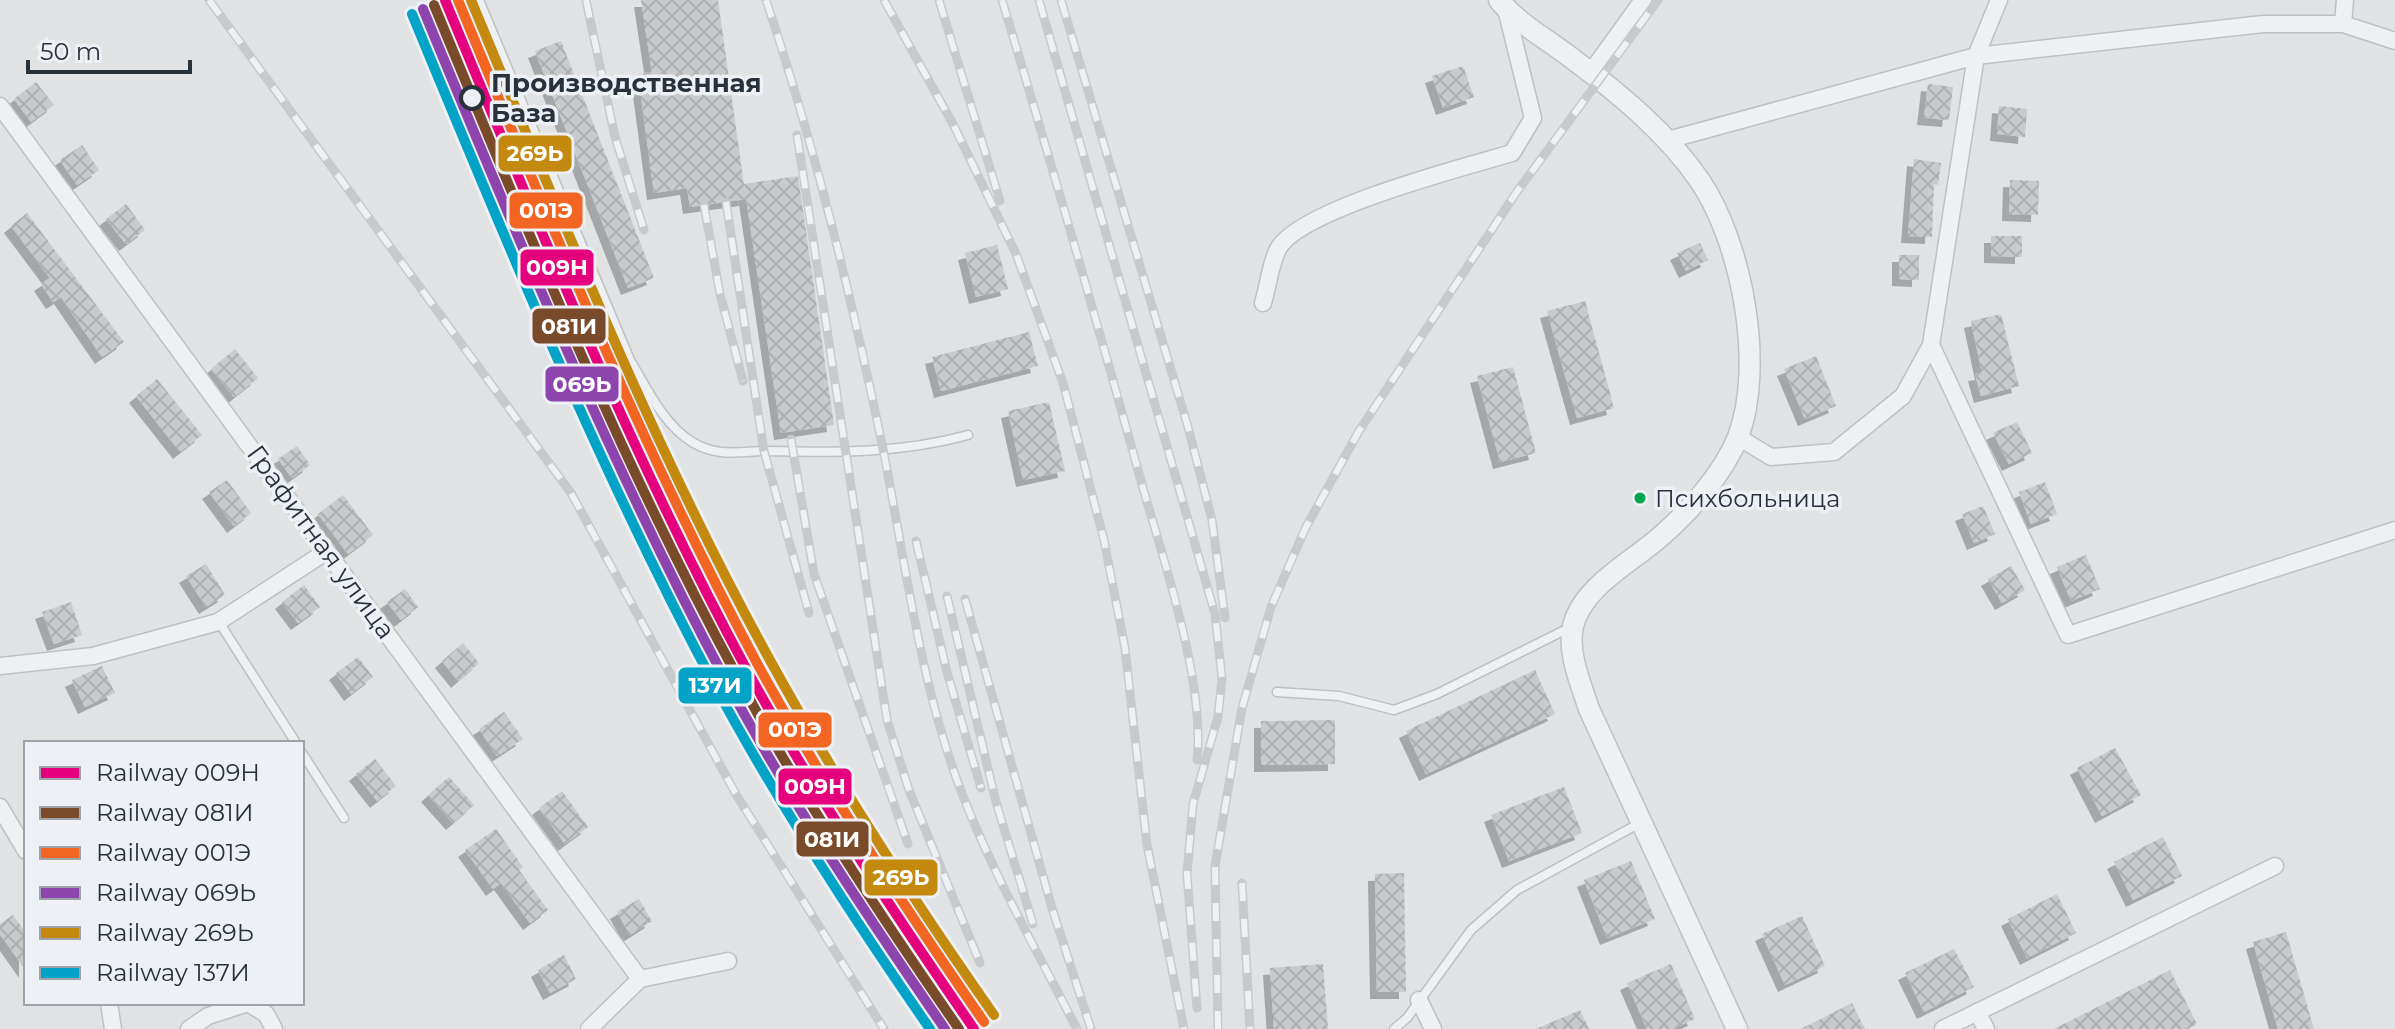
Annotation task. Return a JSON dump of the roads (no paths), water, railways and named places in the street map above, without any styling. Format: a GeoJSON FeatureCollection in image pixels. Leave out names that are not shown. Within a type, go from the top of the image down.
{"type":"FeatureCollection","features":[{"type":"Feature","properties":{"kind":"street"},"geometry":{"type":"LineString","coordinates":[[1624,0],[1632,17]]}},
{"type":"Feature","properties":{"kind":"street"},"geometry":{"type":"LineString","coordinates":[[1591,72],[1643,0]]}},
{"type":"Feature","properties":{"kind":"street"},"geometry":{"type":"LineString","coordinates":[[1738,437],[1771,457],[1834,452],[1903,396],[1931,345],[1976,56],[1999,0]]}},
{"type":"Feature","properties":{"kind":"street"},"geometry":{"type":"LineString","coordinates":[[2343,24],[2345,0]]}},
{"type":"Feature","properties":{"kind":"street"},"geometry":{"type":"LineString","coordinates":[[1502,4],[1591,72],[1668,140],[1701,183],[1727,233],[1748,322],[1749,381],[1738,437],[1710,484],[1662,536],[1592,593],[1573,626],[1574,664],[1589,709],[1737,1029]]}},
{"type":"Feature","properties":{"kind":"street"},"geometry":{"type":"LineString","coordinates":[[1263,303],[1279,247],[1311,223],[1397,187],[1512,153],[1533,118],[1502,4]]}},
{"type":"Feature","properties":{"kind":"street"},"geometry":{"type":"LineString","coordinates":[[1668,140],[1976,56],[2263,24],[2343,24],[2395,41]]}},
{"type":"Feature","properties":{"kind":"street","name":"Графитная улица"},"geometry":{"type":"LineString","coordinates":[[0,106],[640,979]]}},
{"type":"Feature","properties":{"kind":"street"},"geometry":{"type":"LineString","coordinates":[[1931,345],[2068,635],[2395,530]]}},
{"type":"Feature","properties":{"kind":"street"},"geometry":{"type":"LineString","coordinates":[[0,666],[93,656],[218,622],[327,551]]}},
{"type":"Feature","properties":{"kind":"street"},"geometry":{"type":"LineString","coordinates":[[0,807],[24,848]]}},
{"type":"Feature","properties":{"kind":"street"},"geometry":{"type":"LineString","coordinates":[[1943,1029],[2275,866]]}},
{"type":"Feature","properties":{"kind":"street"},"geometry":{"type":"LineString","coordinates":[[589,1029],[640,979],[728,961]]}},
{"type":"Feature","properties":{"kind":"street"},"geometry":{"type":"LineString","coordinates":[[1419,1000],[1433,1029]]}},
{"type":"Feature","properties":{"kind":"street"},"geometry":{"type":"LineString","coordinates":[[109,1005],[113,1029]]}},
{"type":"Feature","properties":{"kind":"street"},"geometry":{"type":"LineString","coordinates":[[189,1029],[208,1016],[242,1005]]}},
{"type":"Feature","properties":{"kind":"street"},"geometry":{"type":"LineString","coordinates":[[251,1005],[266,1014],[274,1029]]}},
{"type":"Feature","properties":{"kind":"street"},"geometry":{"type":"LineString","coordinates":[[1977,1012],[1986,1029]]}},
{"type":"Feature","properties":{"kind":"lane"},"geometry":{"type":"LineString","coordinates":[[479,0],[630,360],[663,416],[692,443],[729,455],[764,451],[825,454],[931,445],[968,435]]}},
{"type":"Feature","properties":{"kind":"lane"},"geometry":{"type":"LineString","coordinates":[[218,622],[295,741]]}},
{"type":"Feature","properties":{"kind":"lane"},"geometry":{"type":"LineString","coordinates":[[1277,692],[1339,696],[1394,710],[1437,694],[1573,626]]}},
{"type":"Feature","properties":{"kind":"lane"},"geometry":{"type":"LineString","coordinates":[[304,756],[344,818]]}},
{"type":"Feature","properties":{"kind":"lane"},"geometry":{"type":"LineString","coordinates":[[1394,1029],[1471,930],[1517,890],[1643,821]]}},
{"type":"Feature","properties":{"kind":"railway"},"geometry":{"type":"LineString","coordinates":[[209,0],[571,493],[737,796],[884,1029]]}},
{"type":"Feature","properties":{"kind":"railway"},"geometry":{"type":"LineString","coordinates":[[586,0],[615,137],[644,230]]}},
{"type":"Feature","properties":{"kind":"railway"},"geometry":{"type":"LineString","coordinates":[[766,0],[801,111],[859,336],[925,668],[948,754],[988,855],[1077,1029]]}},
{"type":"Feature","properties":{"kind":"railway"},"geometry":{"type":"LineString","coordinates":[[884,0],[953,124],[1016,254],[1063,383],[1104,540],[1125,648],[1147,845],[1184,1029]]}},
{"type":"Feature","properties":{"kind":"railway"},"geometry":{"type":"LineString","coordinates":[[939,0],[1000,201]]}},
{"type":"Feature","properties":{"kind":"railway"},"geometry":{"type":"LineString","coordinates":[[1002,0],[1172,587],[1195,695],[1197,760]]}},
{"type":"Feature","properties":{"kind":"railway"},"geometry":{"type":"LineString","coordinates":[[1039,0],[1215,614],[1222,678],[1218,717],[1193,804],[1187,874],[1197,1008]]}},
{"type":"Feature","properties":{"kind":"railway"},"geometry":{"type":"LineString","coordinates":[[1061,0],[1188,427],[1212,520],[1225,618]]}},
{"type":"Feature","properties":{"kind":"railway"},"geometry":{"type":"LineString","coordinates":[[1218,1029],[1215,866],[1242,708],[1271,607],[1306,527],[1359,431],[1516,193],[1658,0]]}},
{"type":"Feature","properties":{"kind":"railway"},"geometry":{"type":"LineString","coordinates":[[797,135],[887,720],[909,790],[980,963]]}},
{"type":"Feature","properties":{"kind":"railway"},"geometry":{"type":"LineString","coordinates":[[726,202],[764,451],[809,613]]}},
{"type":"Feature","properties":{"kind":"railway"},"geometry":{"type":"LineString","coordinates":[[704,205],[720,294],[743,381]]}},
{"type":"Feature","properties":{"kind":"railway"},"geometry":{"type":"LineString","coordinates":[[791,439],[814,574],[908,844]]}},
{"type":"Feature","properties":{"kind":"railway"},"geometry":{"type":"LineString","coordinates":[[916,541],[947,672],[981,788]]}},
{"type":"Feature","properties":{"kind":"railway"},"geometry":{"type":"LineString","coordinates":[[947,596],[996,802],[1033,924]]}},
{"type":"Feature","properties":{"kind":"railway"},"geometry":{"type":"LineString","coordinates":[[965,599],[1052,908],[1091,1029]]}},
{"type":"Feature","properties":{"kind":"railway"},"geometry":{"type":"LineString","coordinates":[[1242,883],[1250,1029]]}},
{"type":"Feature","properties":{"kind":"rail line","name":"009Н"},"geometry":{"type":"LineString","coordinates":[[445,0],[625,424],[705,590],[748,672],[828,809],[974,1029]]}},
{"type":"Feature","properties":{"kind":"rail line","name":"001Э"},"geometry":{"type":"LineString","coordinates":[[458,0],[600,337],[716,584],[758,665],[838,802],[984,1022]]}},
{"type":"Feature","properties":{"kind":"rail line","name":"269Ь"},"geometry":{"type":"LineString","coordinates":[[471,0],[612,336],[728,582],[850,797],[994,1015]]}},
{"type":"Feature","properties":{"kind":"rail line","name":"081И"},"geometry":{"type":"LineString","coordinates":[[434,5],[614,429],[694,594],[762,722],[815,812],[959,1029]]}},
{"type":"Feature","properties":{"kind":"rail line","name":"069Ь"},"geometry":{"type":"LineString","coordinates":[[423,9],[566,349],[684,599],[726,681],[803,814],[945,1029]]}},
{"type":"Feature","properties":{"kind":"rail line","name":"137И"},"geometry":{"type":"LineString","coordinates":[[412,14],[555,354],[673,604],[739,730],[791,818],[930,1029]]}},
{"type":"Feature","properties":{"kind":"place","name":"Производственная База"},"geometry":{"type":"Point","coordinates":[472,98]}},
{"type":"Feature","properties":{"kind":"place","name":"Психбольница"},"geometry":{"type":"Point","coordinates":[1640,498]}}]}
